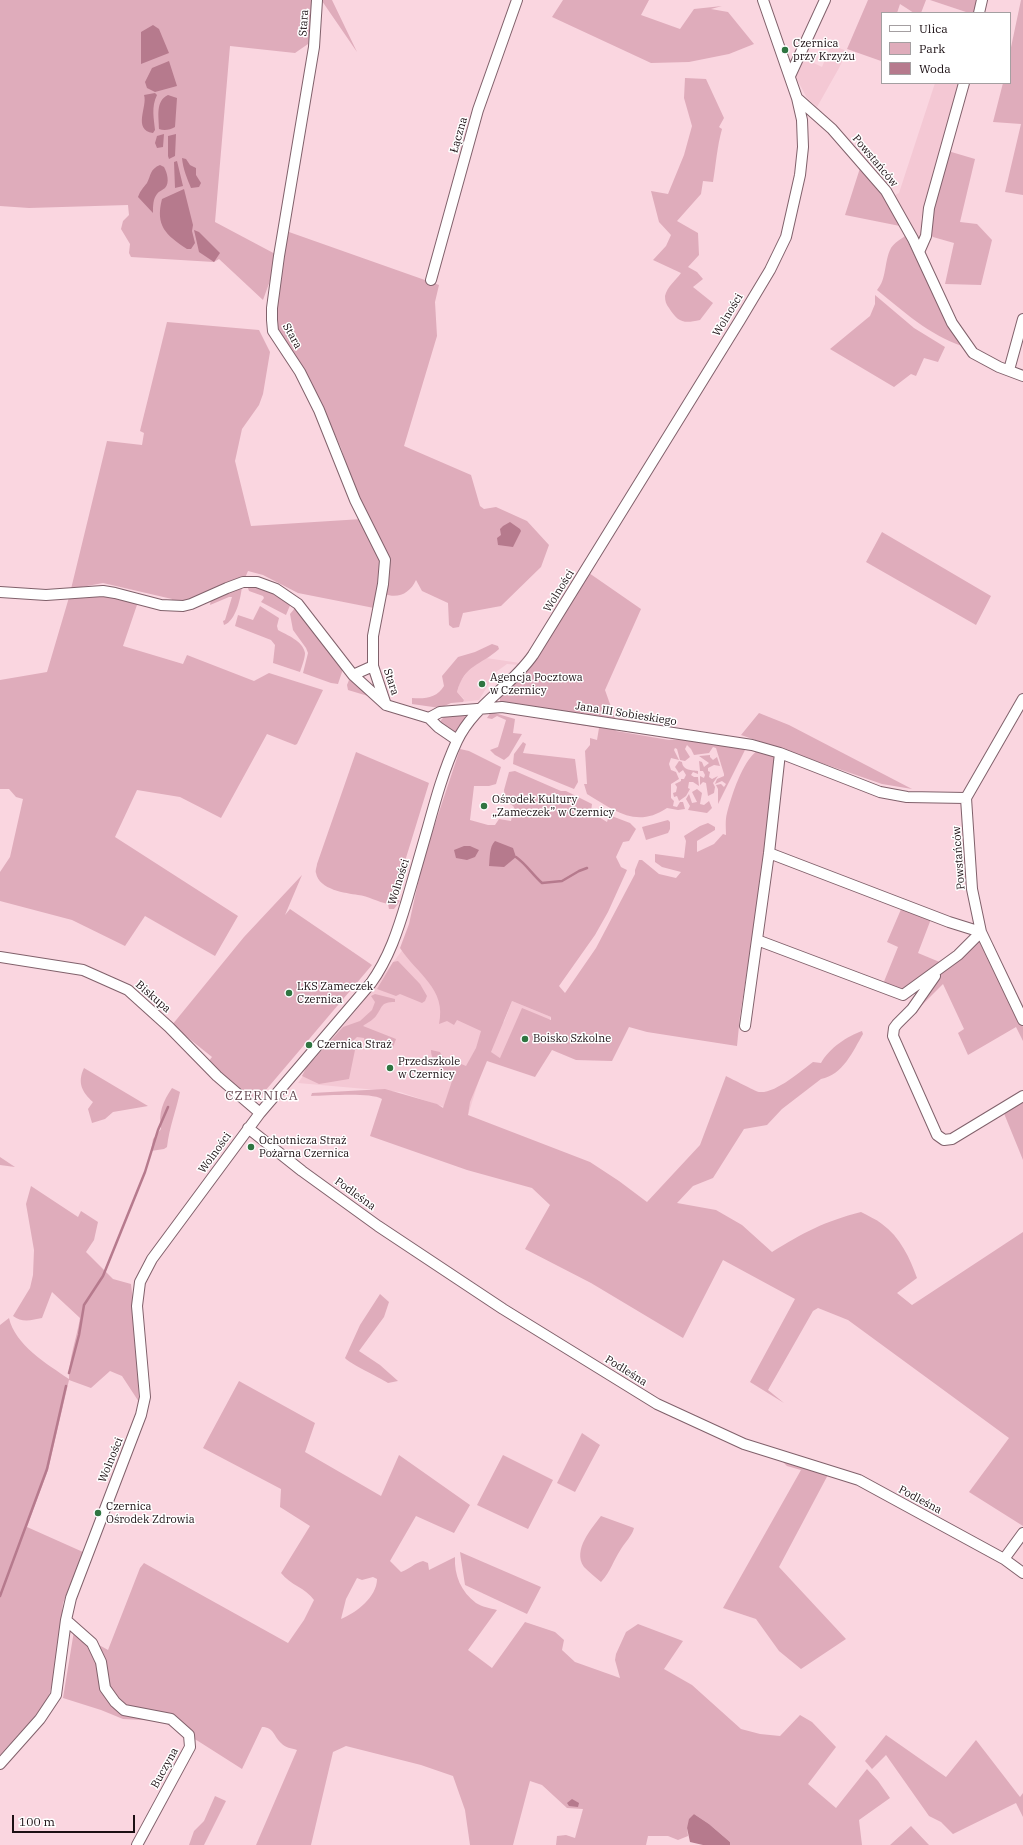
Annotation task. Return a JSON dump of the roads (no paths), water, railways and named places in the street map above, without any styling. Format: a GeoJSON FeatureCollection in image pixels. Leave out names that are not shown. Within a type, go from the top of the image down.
{"type":"FeatureCollection","features":[{"type":"Feature","properties":{"kind":"street","name":"Stara"},"geometry":{"type":"LineString","coordinates":[[317,0],[317,28],[309,86],[272,304],[274,331],[300,372],[319,410],[355,500],[385,560],[383,584],[373,636],[373,666],[386,705]]}},
{"type":"Feature","properties":{"kind":"street","name":"Łączna"},"geometry":{"type":"LineString","coordinates":[[431,280],[478,110],[517,0]]}},
{"type":"Feature","properties":{"kind":"street","name":"Wolności"},"geometry":{"type":"LineString","coordinates":[[0,1764],[40,1720],[56,1695],[66,1620],[76,1585],[113,1485],[132,1440],[145,1397],[137,1306],[140,1282],[152,1259],[248,1128],[382,968],[390,951],[405,905],[441,781],[457,740],[467,724],[481,708],[518,674],[533,655],[770,270],[786,237],[800,175],[803,147],[802,120],[790,76],[763,0]]}},
{"type":"Feature","properties":{"kind":"street"},"geometry":{"type":"LineString","coordinates":[[790,76],[825,0]]}},
{"type":"Feature","properties":{"kind":"street"},"geometry":{"type":"LineString","coordinates":[[979,12],[982,0]]}},
{"type":"Feature","properties":{"kind":"street"},"geometry":{"type":"LineString","coordinates":[[919,252],[926,236],[929,208],[964,84]]}},
{"type":"Feature","properties":{"kind":"street","name":"Powstańców"},"geometry":{"type":"LineString","coordinates":[[797,98],[832,129],[886,191],[913,239],[952,323],[973,353],[1023,376]]}},
{"type":"Feature","properties":{"kind":"street"},"geometry":{"type":"LineString","coordinates":[[913,239],[926,236]]}},
{"type":"Feature","properties":{"kind":"street"},"geometry":{"type":"LineString","coordinates":[[1009,370],[1023,319]]}},
{"type":"Feature","properties":{"kind":"street"},"geometry":{"type":"LineString","coordinates":[[0,592],[46,595],[102,591],[161,605],[183,606],[243,582],[257,582],[276,589],[298,604],[353,675],[386,705],[429,718],[438,727],[457,740]]}},
{"type":"Feature","properties":{"kind":"street","name":"Stara"},"geometry":{"type":"LineString","coordinates":[[353,675],[373,666]]}},
{"type":"Feature","properties":{"kind":"street"},"geometry":{"type":"LineString","coordinates":[[966,798],[1023,699]]}},
{"type":"Feature","properties":{"kind":"street","name":"Jana III Sobieskiego"},"geometry":{"type":"LineString","coordinates":[[429,718],[440,712],[502,707],[752,745],[780,753],[880,792],[907,797],[966,798]]}},
{"type":"Feature","properties":{"kind":"street"},"geometry":{"type":"LineString","coordinates":[[745,1026],[769,853],[780,753]]}},
{"type":"Feature","properties":{"kind":"street","name":"Powstańców"},"geometry":{"type":"LineString","coordinates":[[966,798],[972,889],[981,932],[1023,1020]]}},
{"type":"Feature","properties":{"kind":"street"},"geometry":{"type":"LineString","coordinates":[[769,853],[949,922],[981,932],[958,955],[904,996]]}},
{"type":"Feature","properties":{"kind":"street"},"geometry":{"type":"LineString","coordinates":[[757,940],[904,996],[912,1009]]}},
{"type":"Feature","properties":{"kind":"street","name":"Biskupa"},"geometry":{"type":"LineString","coordinates":[[0,957],[83,970],[128,990],[169,1027],[217,1076],[260,1113]]}},
{"type":"Feature","properties":{"kind":"street"},"geometry":{"type":"LineString","coordinates":[[940,969],[912,1009],[894,1028],[893,1036],[937,1135],[944,1140],[952,1139],[1023,1096]]}},
{"type":"Feature","properties":{"kind":"street","name":"Podleśna"},"geometry":{"type":"LineString","coordinates":[[248,1128],[302,1171],[384,1230],[503,1309],[657,1404],[744,1444],[859,1480],[1004,1559],[1023,1573]]}},
{"type":"Feature","properties":{"kind":"street"},"geometry":{"type":"LineString","coordinates":[[1004,1559],[1023,1533]]}},
{"type":"Feature","properties":{"kind":"street","name":"Buczyna"},"geometry":{"type":"LineString","coordinates":[[66,1620],[92,1642],[101,1662],[105,1688],[115,1702],[124,1710],[171,1719],[189,1735],[190,1747],[137,1845]]}},
{"type":"Feature","properties":{"kind":"water"},"geometry":{"type":"Polygon","coordinates":[[[153,25],[159,29],[169,53],[141,64],[141,32],[153,25]]]}},
{"type":"Feature","properties":{"kind":"water"},"geometry":{"type":"Polygon","coordinates":[[[169,61],[177,86],[155,92],[147,88],[145,82],[152,68],[169,61]]]}},
{"type":"Feature","properties":{"kind":"water"},"geometry":{"type":"Polygon","coordinates":[[[155,93],[157,95],[153,108],[155,130],[153,133],[147,131],[143,127],[142,117],[145,100],[144,95],[155,93]]]}},
{"type":"Feature","properties":{"kind":"water"},"geometry":{"type":"Polygon","coordinates":[[[168,95],[177,98],[175,127],[167,130],[161,130],[159,129],[159,105],[168,95]]]}},
{"type":"Feature","properties":{"kind":"water"},"geometry":{"type":"Polygon","coordinates":[[[164,134],[163,147],[157,148],[155,143],[157,136],[164,134]]]}},
{"type":"Feature","properties":{"kind":"water"},"geometry":{"type":"Polygon","coordinates":[[[176,134],[175,156],[169,159],[168,136],[176,134]]]}},
{"type":"Feature","properties":{"kind":"water"},"geometry":{"type":"Polygon","coordinates":[[[182,158],[186,159],[190,165],[196,168],[196,175],[201,183],[199,187],[191,188],[184,170],[182,158]]]}},
{"type":"Feature","properties":{"kind":"water"},"geometry":{"type":"Polygon","coordinates":[[[177,161],[183,186],[175,188],[174,162],[177,161]]]}},
{"type":"Feature","properties":{"kind":"water"},"geometry":{"type":"Polygon","coordinates":[[[160,165],[164,167],[168,178],[167,186],[156,196],[153,213],[138,197],[147,183],[151,172],[160,165]]]}},
{"type":"Feature","properties":{"kind":"water"},"geometry":{"type":"Polygon","coordinates":[[[184,189],[193,225],[192,231],[195,243],[191,249],[187,249],[168,234],[161,223],[160,216],[162,199],[184,189]]]}},
{"type":"Feature","properties":{"kind":"water"},"geometry":{"type":"Polygon","coordinates":[[[194,230],[199,232],[220,253],[214,262],[199,252],[194,230]]]}},
{"type":"Feature","properties":{"kind":"water"},"geometry":{"type":"Polygon","coordinates":[[[510,522],[521,531],[513,547],[498,545],[497,538],[501,535],[500,529],[510,522]]]}},
{"type":"Feature","properties":{"kind":"water"},"geometry":{"type":"Polygon","coordinates":[[[495,841],[513,848],[516,857],[504,867],[489,866],[491,849],[495,841]]]}},
{"type":"Feature","properties":{"kind":"water"},"geometry":{"type":"Polygon","coordinates":[[[464,846],[470,846],[479,850],[475,857],[467,860],[456,858],[454,850],[464,846]]]}},
{"type":"Feature","properties":{"kind":"water"},"geometry":{"type":"Polygon","coordinates":[[[572,1799],[579,1803],[578,1807],[569,1806],[567,1803],[572,1799]]]}},
{"type":"Feature","properties":{"kind":"water"},"geometry":{"type":"Polygon","coordinates":[[[694,1814],[709,1824],[730,1842],[730,1845],[703,1845],[690,1842],[687,1828],[689,1819],[694,1814]]]}},
{"type":"Feature","properties":{"kind":"waterway"},"geometry":{"type":"LineString","coordinates":[[516,857],[542,883],[562,881],[587,868]]}},
{"type":"Feature","properties":{"kind":"waterway"},"geometry":{"type":"LineString","coordinates":[[69,1373],[79,1335],[84,1305],[103,1276],[145,1172],[158,1130],[168,1107]]}},
{"type":"Feature","properties":{"kind":"waterway"},"geometry":{"type":"LineString","coordinates":[[0,1596],[47,1469],[66,1386]]}},
{"type":"Feature","properties":{"kind":"place","name":"Czernica przy Krzyżu"},"geometry":{"type":"Point","coordinates":[785,50]}},
{"type":"Feature","properties":{"kind":"place","name":"Agencja Pocztowa w Czernicy"},"geometry":{"type":"Point","coordinates":[482,684]}},
{"type":"Feature","properties":{"kind":"place","name":"Ośrodek Kultury „Zameczek” w Czernicy"},"geometry":{"type":"Point","coordinates":[484,806]}},
{"type":"Feature","properties":{"kind":"place","name":"LKS Zameczek Czernica"},"geometry":{"type":"Point","coordinates":[289,993]}},
{"type":"Feature","properties":{"kind":"place","name":"Boisko Szkolne"},"geometry":{"type":"Point","coordinates":[525,1039]}},
{"type":"Feature","properties":{"kind":"place","name":"Czernica Straż"},"geometry":{"type":"Point","coordinates":[309,1045]}},
{"type":"Feature","properties":{"kind":"place","name":"Przedszkole w Czernicy"},"geometry":{"type":"Point","coordinates":[390,1068]}},
{"type":"Feature","properties":{"kind":"place","name":"Ochotnicza Straż Pożarna Czernica"},"geometry":{"type":"Point","coordinates":[251,1147]}},
{"type":"Feature","properties":{"kind":"place","name":"Czernica Ośrodek Zdrowia"},"geometry":{"type":"Point","coordinates":[98,1513]}},
{"type":"Feature","properties":{"kind":"district","name":"CZERNICA"},"geometry":{"type":"Point","coordinates":[262,1096]}}]}
